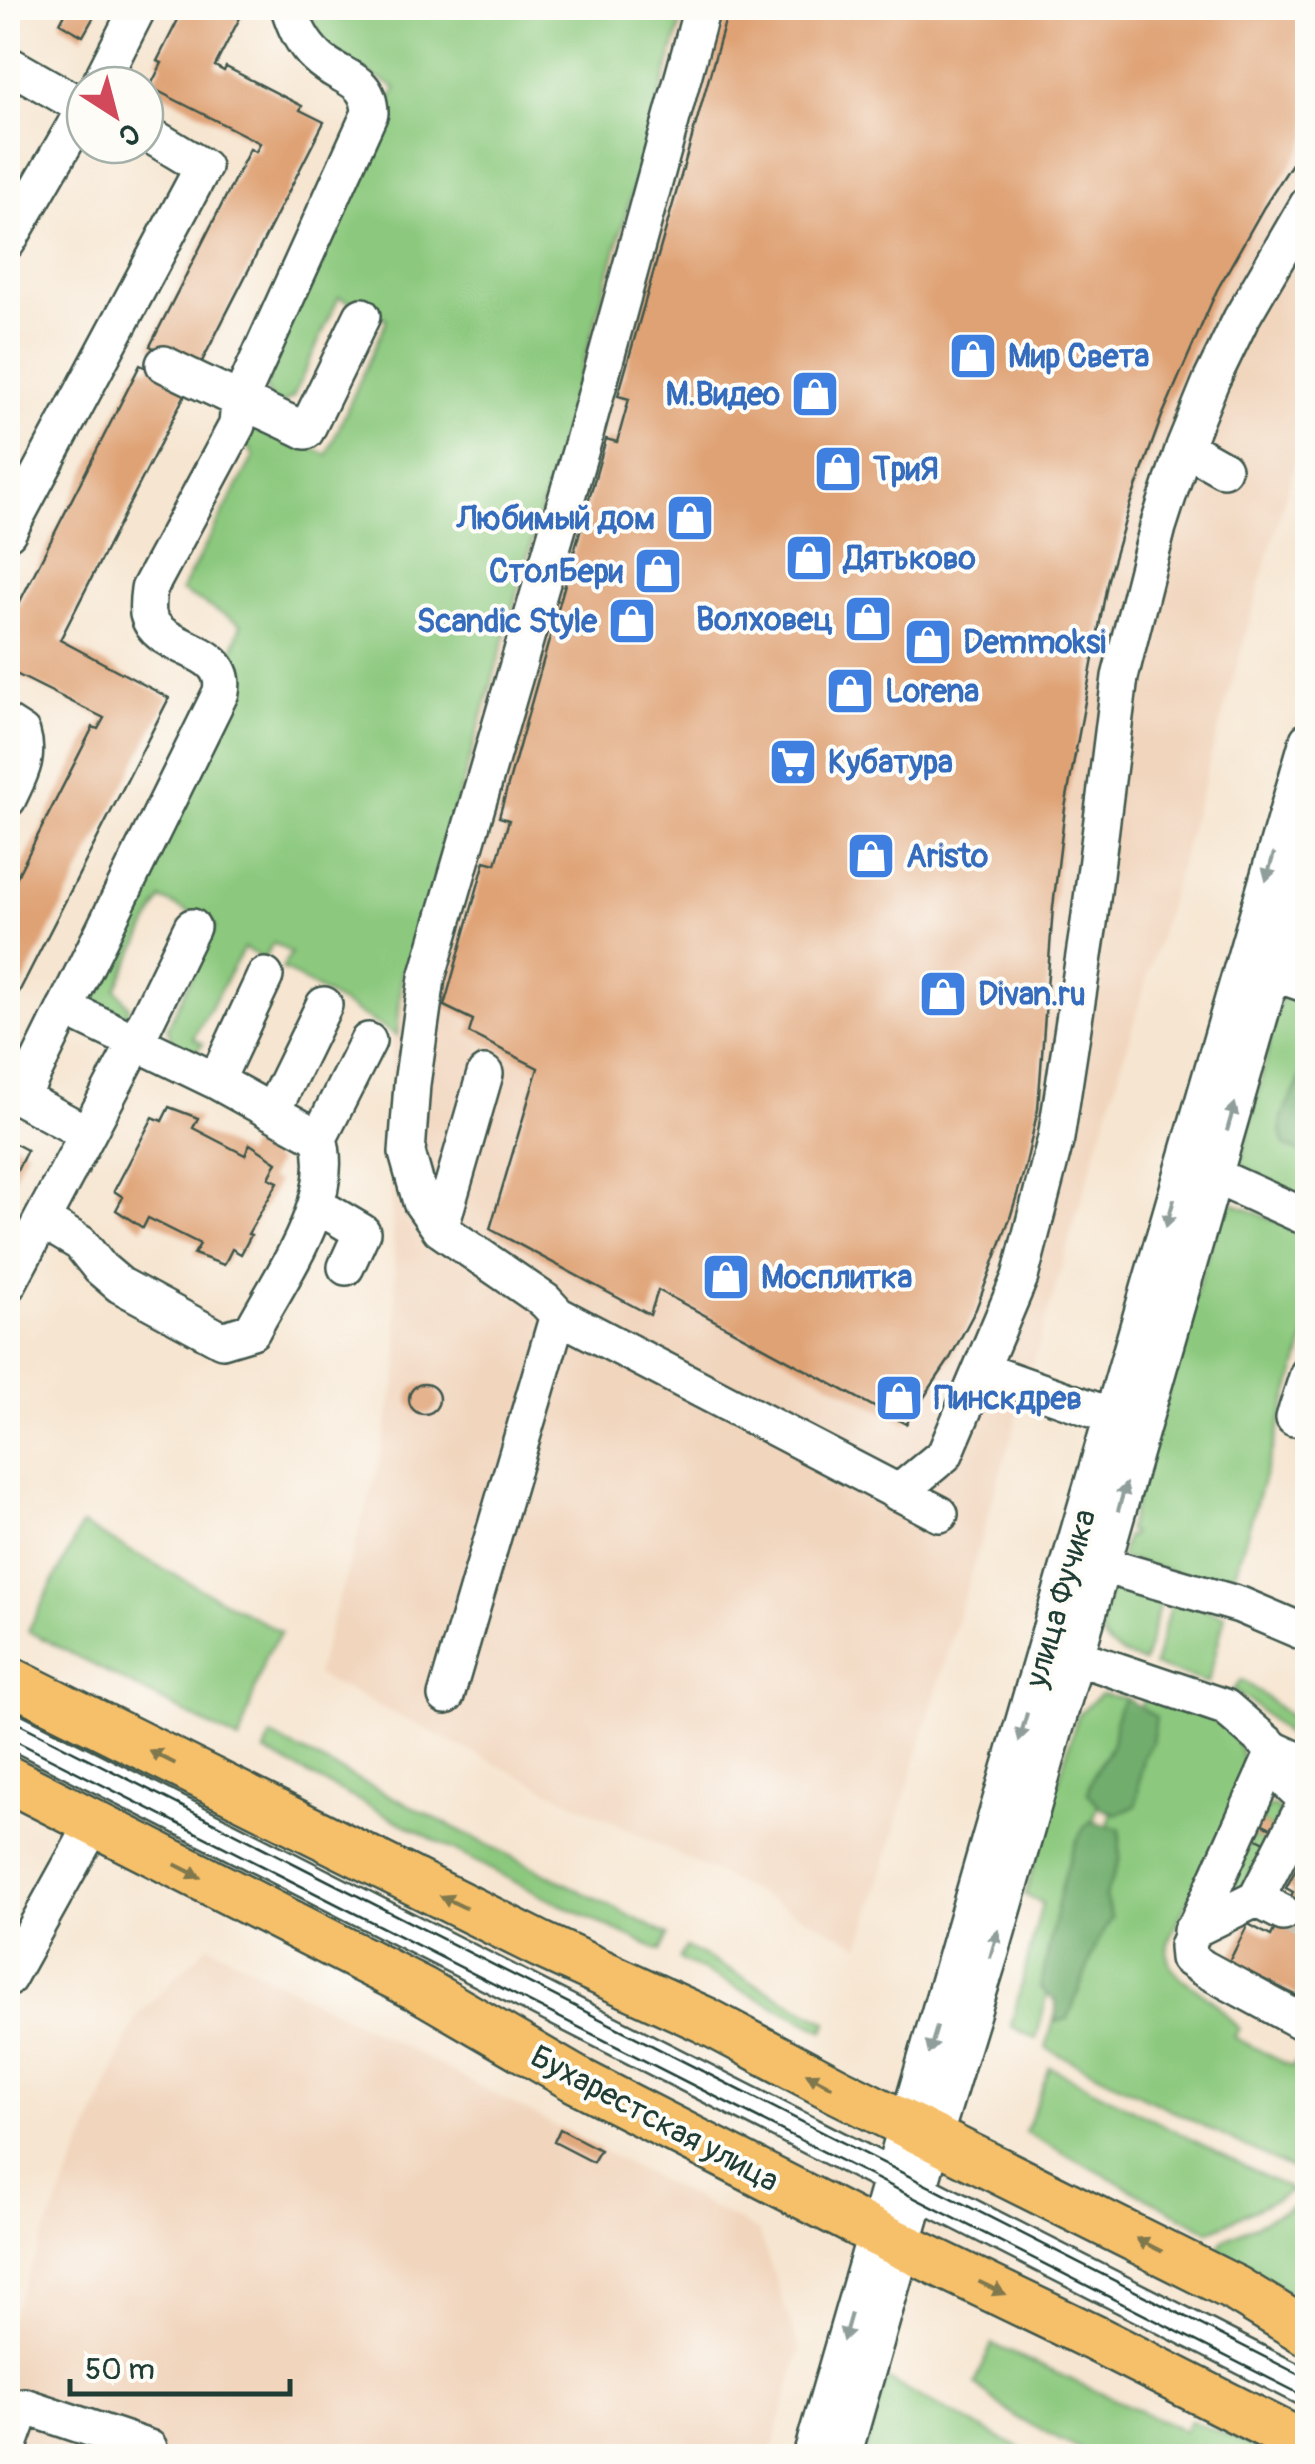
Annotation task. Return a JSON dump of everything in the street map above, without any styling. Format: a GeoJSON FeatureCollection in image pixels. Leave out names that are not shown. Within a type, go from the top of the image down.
{"type":"FeatureCollection","features":[{"type":"Feature","properties":{"kind":"main road"},"geometry":{"type":"LineString","coordinates":[[8,1680],[540,1945],[705,2020],[1236,2289],[1308,2332]]}},
{"type":"Feature","properties":{"kind":"main road","name":"Бухарестская улица"},"geometry":{"type":"LineString","coordinates":[[8,1779],[422,1990],[575,2080],[1308,2446]]}},
{"type":"Feature","properties":{"kind":"street"},"geometry":{"type":"LineString","coordinates":[[109,65],[139,8]]}},
{"type":"Feature","properties":{"kind":"street"},"geometry":{"type":"LineString","coordinates":[[86,1134],[14,1094],[64,1008],[223,680],[217,665],[156,629],[148,614],[148,589],[237,425],[239,402],[370,113],[370,99],[364,87],[320,60],[300,40],[290,8]]}},
{"type":"Feature","properties":{"kind":"street"},"geometry":{"type":"LineString","coordinates":[[702,8],[582,445],[427,978],[407,1153],[421,1202],[440,1229],[546,1301],[558,1315],[940,1514]]}},
{"type":"Feature","properties":{"kind":"street"},"geometry":{"type":"LineString","coordinates":[[8,64],[65,97]]}},
{"type":"Feature","properties":{"kind":"street"},"geometry":{"type":"LineString","coordinates":[[8,241],[65,143]]}},
{"type":"Feature","properties":{"kind":"street"},"geometry":{"type":"LineString","coordinates":[[10,519],[203,167],[165,144]]}},
{"type":"Feature","properties":{"kind":"street"},"geometry":{"type":"LineString","coordinates":[[898,1493],[945,1454],[1020,1277],[1056,1138],[1089,923],[1120,677],[1158,527],[1184,447],[1242,319],[1308,204]]}},
{"type":"Feature","properties":{"kind":"street"},"geometry":{"type":"LineString","coordinates":[[111,338],[306,431],[362,316]]}},
{"type":"Feature","properties":{"kind":"street"},"geometry":{"type":"LineString","coordinates":[[1184,447],[1222,469]]}},
{"type":"Feature","properties":{"kind":"street"},"geometry":{"type":"LineString","coordinates":[[8,724],[22,733],[26,748],[25,763],[8,798]]}},
{"type":"Feature","properties":{"kind":"street","name":"улица Фучика"},"geometry":{"type":"LineString","coordinates":[[1061,1651],[1102,1565],[1199,1172],[1257,967],[1308,740]]}},
{"type":"Feature","properties":{"kind":"street","name":"улица Фучика"},"geometry":{"type":"LineString","coordinates":[[1257,967],[1308,850]]}},
{"type":"Feature","properties":{"kind":"street"},"geometry":{"type":"LineString","coordinates":[[8,1284],[192,927]]}},
{"type":"Feature","properties":{"kind":"street"},"geometry":{"type":"LineString","coordinates":[[1257,967],[1308,985]]}},
{"type":"Feature","properties":{"kind":"street"},"geometry":{"type":"LineString","coordinates":[[216,1081],[265,976]]}},
{"type":"Feature","properties":{"kind":"street"},"geometry":{"type":"LineString","coordinates":[[273,1110],[324,1006]]}},
{"type":"Feature","properties":{"kind":"street"},"geometry":{"type":"LineString","coordinates":[[64,1008],[273,1110],[319,1138]]}},
{"type":"Feature","properties":{"kind":"street"},"geometry":{"type":"LineString","coordinates":[[42,1220],[80,1243],[100,1268],[120,1284],[222,1340],[252,1331],[318,1206],[324,1175],[319,1138],[368,1041]]}},
{"type":"Feature","properties":{"kind":"street"},"geometry":{"type":"LineString","coordinates":[[440,1229],[486,1074]]}},
{"type":"Feature","properties":{"kind":"street"},"geometry":{"type":"LineString","coordinates":[[1199,1172],[1308,1218]]}},
{"type":"Feature","properties":{"kind":"street","name":"улица Фучика"},"geometry":{"type":"LineString","coordinates":[[843,2456],[890,2240],[920,2130],[992,1952],[1112,1416],[1199,1172]]}},
{"type":"Feature","properties":{"kind":"street"},"geometry":{"type":"LineString","coordinates":[[318,1206],[362,1232],[346,1267]]}},
{"type":"Feature","properties":{"kind":"street"},"geometry":{"type":"LineString","coordinates":[[446,1696],[558,1315]]}},
{"type":"Feature","properties":{"kind":"street"},"geometry":{"type":"LineString","coordinates":[[981,1370],[1112,1416]]}},
{"type":"Feature","properties":{"kind":"street"},"geometry":{"type":"LineString","coordinates":[[1294,1418],[1308,1374]]}},
{"type":"Feature","properties":{"kind":"street"},"geometry":{"type":"LineString","coordinates":[[1102,1565],[1240,1605],[1308,1634]]}},
{"type":"Feature","properties":{"kind":"street"},"geometry":{"type":"LineString","coordinates":[[1061,1651],[1225,1707],[1275,1750],[1308,1765]]}},
{"type":"Feature","properties":{"kind":"street"},"geometry":{"type":"LineString","coordinates":[[8,1728],[1308,2389]]}},
{"type":"Feature","properties":{"kind":"street"},"geometry":{"type":"LineString","coordinates":[[1191,1931],[1269,1906],[1307,1800],[1289,1783],[1275,1750]]}},
{"type":"Feature","properties":{"kind":"street"},"geometry":{"type":"LineString","coordinates":[[1275,1750],[1191,1931],[1188,1958],[1308,2025]]}},
{"type":"Feature","properties":{"kind":"street"},"geometry":{"type":"LineString","coordinates":[[8,1978],[94,1823]]}},
{"type":"Feature","properties":{"kind":"street","name":"улица Фучика"},"geometry":{"type":"LineString","coordinates":[[812,2456],[890,2240]]}},
{"type":"Feature","properties":{"kind":"street"},"geometry":{"type":"LineString","coordinates":[[8,2450],[24,2406],[148,2448],[146,2456]]}},
{"type":"Feature","properties":{"kind":"shaded area"},"geometry":{"type":"Polygon","coordinates":[[[640,8],[1307,8],[1307,420],[1163,924],[861,1945],[316,1675],[378,1468],[399,1366],[390,1179],[393,974],[640,8]]]}},
{"type":"Feature","properties":{"kind":"shaded area"},"geometry":{"type":"Polygon","coordinates":[[[208,1945],[759,2232],[800,2351],[770,2456],[8,2456],[8,2322],[136,2018],[208,1945]]]}},
{"type":"Feature","properties":{"kind":"green space"},"geometry":{"type":"Polygon","coordinates":[[[305,8],[685,8],[411,964],[402,972],[397,1036],[282,968],[291,953],[273,943],[264,959],[244,948],[193,1038],[203,1044],[193,1053],[176,1048],[167,1028],[216,926],[161,899],[116,989],[129,1006],[126,1021],[90,1008],[85,991],[244,675],[244,667],[230,658],[241,624],[181,591],[254,456],[242,437],[261,422],[327,455],[387,319],[339,297],[293,397],[282,404],[272,400],[266,389],[273,361],[396,88],[329,53],[305,8]]]}},
{"type":"Feature","properties":{"kind":"green space"},"geometry":{"type":"Polygon","coordinates":[[[1288,994],[1307,997],[1307,1199],[1244,1168],[1241,1162],[1279,1003],[1288,994]]]}},
{"type":"Feature","properties":{"kind":"green space"},"geometry":{"type":"Polygon","coordinates":[[[1307,1028],[1307,1154],[1286,1147],[1281,1127],[1284,1111],[1302,1073],[1307,1028]]]}},
{"type":"Feature","properties":{"kind":"green space"},"geometry":{"type":"Polygon","coordinates":[[[1223,1199],[1307,1234],[1307,1333],[1236,1570],[1218,1584],[1120,1558],[1126,1536],[1132,1533],[1127,1531],[1223,1199]]]}},
{"type":"Feature","properties":{"kind":"green space"},"geometry":{"type":"Polygon","coordinates":[[[82,1525],[281,1632],[265,1657],[239,1741],[28,1631],[82,1525]]]}},
{"type":"Feature","properties":{"kind":"green space"},"geometry":{"type":"Polygon","coordinates":[[[1112,1583],[1162,1595],[1144,1663],[1113,1649],[1102,1634],[1112,1583]]]}},
{"type":"Feature","properties":{"kind":"green space"},"geometry":{"type":"Polygon","coordinates":[[[1172,1599],[1225,1615],[1208,1683],[1154,1666],[1172,1599]]]}},
{"type":"Feature","properties":{"kind":"green space"},"geometry":{"type":"Polygon","coordinates":[[[1241,1680],[1307,1726],[1307,1753],[1251,1702],[1232,1691],[1241,1680]]]}},
{"type":"Feature","properties":{"kind":"green space"},"geometry":{"type":"Polygon","coordinates":[[[1101,1694],[1126,1698],[1036,2039],[1011,2026],[1042,1903],[1025,1895],[1078,1714],[1101,1694]]]}},
{"type":"Feature","properties":{"kind":"green space"},"geometry":{"type":"Polygon","coordinates":[[[1144,1696],[1186,1708],[1221,1725],[1241,1752],[1241,1797],[1170,1937],[1168,1959],[1177,1974],[1214,2002],[1239,2029],[1234,2037],[1292,2067],[1296,2061],[1307,2066],[1307,2177],[1046,2048],[1144,1696]]]}},
{"type":"Feature","properties":{"kind":"green space"},"geometry":{"type":"Polygon","coordinates":[[[1126,1698],[1156,1717],[1152,1743],[1143,1757],[1136,1806],[1118,1814],[1102,1809],[1088,1793],[1112,1742],[1117,1714],[1126,1698]]]}},
{"type":"Feature","properties":{"kind":"green space"},"geometry":{"type":"Polygon","coordinates":[[[271,1736],[668,1935],[660,1951],[540,1895],[265,1752],[271,1736]]]}},
{"type":"Feature","properties":{"kind":"green space"},"geometry":{"type":"Polygon","coordinates":[[[1268,1807],[1280,1810],[1278,1821],[1244,1887],[1236,1892],[1231,1888],[1231,1880],[1253,1836],[1265,1842],[1273,1829],[1259,1822],[1268,1807]]]}},
{"type":"Feature","properties":{"kind":"green space"},"geometry":{"type":"Polygon","coordinates":[[[1091,1821],[1120,1829],[1120,1858],[1105,1897],[1112,1918],[1098,1941],[1068,2019],[1056,2022],[1056,2002],[1040,1987],[1065,1873],[1081,1832],[1091,1821]]]}},
{"type":"Feature","properties":{"kind":"green space"},"geometry":{"type":"Polygon","coordinates":[[[686,1947],[827,2022],[824,2031],[679,1959],[686,1947]]]}},
{"type":"Feature","properties":{"kind":"green space"},"geometry":{"type":"Polygon","coordinates":[[[1050,2067],[1293,2191],[1209,2231],[1025,2132],[1050,2067]]]}},
{"type":"Feature","properties":{"kind":"green space"},"geometry":{"type":"Polygon","coordinates":[[[1307,2200],[1307,2305],[1217,2250],[1225,2239],[1307,2200]]]}},
{"type":"Feature","properties":{"kind":"green space"},"geometry":{"type":"Polygon","coordinates":[[[992,2344],[1184,2431],[1190,2420],[1277,2456],[1094,2456],[1015,2417],[975,2384],[992,2344]]]}},
{"type":"Feature","properties":{"kind":"green space"},"geometry":{"type":"Polygon","coordinates":[[[886,2379],[1035,2456],[864,2456],[886,2379]]]}},
{"type":"Feature","properties":{"kind":"building"},"geometry":{"type":"Polygon","coordinates":[[[68,8],[97,11],[83,36],[60,23],[68,8]]]}},
{"type":"Feature","properties":{"kind":"building"},"geometry":{"type":"Polygon","coordinates":[[[184,8],[245,8],[215,66],[224,71],[226,67],[302,106],[300,110],[324,122],[60,640],[169,698],[19,992],[8,986],[8,894],[93,727],[98,729],[104,718],[8,670],[8,625],[140,365],[149,369],[159,351],[150,346],[250,149],[256,152],[260,143],[165,95],[165,65],[157,61],[184,8]]]}},
{"type":"Feature","properties":{"kind":"building","name":"Кубатура"},"geometry":{"type":"Polygon","coordinates":[[[729,8],[1308,8],[1308,139],[1217,290],[1162,416],[1108,579],[1065,808],[1053,907],[1038,1109],[1025,1168],[976,1309],[949,1360],[906,1424],[658,1290],[650,1315],[490,1229],[538,1068],[469,1033],[473,1020],[444,1006],[485,861],[496,864],[509,820],[499,817],[606,439],[617,442],[629,399],[618,396],[729,8]]]}},
{"type":"Feature","properties":{"kind":"building"},"geometry":{"type":"Polygon","coordinates":[[[169,1107],[198,1118],[193,1128],[245,1155],[250,1144],[277,1162],[269,1178],[278,1182],[248,1234],[251,1235],[241,1254],[232,1249],[224,1265],[194,1254],[200,1244],[148,1218],[143,1228],[116,1210],[123,1197],[114,1191],[153,1117],[162,1121],[169,1107]]]}},
{"type":"Feature","properties":{"kind":"building"},"geometry":{"type":"Polygon","coordinates":[[[8,1140],[27,1150],[8,1189],[8,1140]]]}},
{"type":"Feature","properties":{"kind":"building"},"geometry":{"type":"Polygon","coordinates":[[[424,1384],[435,1388],[439,1399],[435,1410],[424,1414],[413,1410],[409,1399],[413,1388],[424,1384]]]}},
{"type":"Feature","properties":{"kind":"building"},"geometry":{"type":"Polygon","coordinates":[[[1259,1822],[1273,1829],[1265,1842],[1253,1836],[1259,1822]]]}},
{"type":"Feature","properties":{"kind":"building"},"geometry":{"type":"Polygon","coordinates":[[[1308,1846],[1308,2001],[1229,1962],[1248,1924],[1271,1936],[1293,1892],[1286,1888],[1308,1846]]]}},
{"type":"Feature","properties":{"kind":"building"},"geometry":{"type":"Polygon","coordinates":[[[560,2129],[600,2150],[593,2162],[554,2142],[560,2129]]]}},
{"type":"Feature","properties":{"kind":"tunnel"},"geometry":{"type":"LineString","coordinates":[[1283,1913],[1308,1926]]}},
{"type":"Feature","properties":{"kind":"tram line"},"geometry":{"type":"LineString","coordinates":[[8,1718],[1308,2379]]}},
{"type":"Feature","properties":{"kind":"tram line"},"geometry":{"type":"LineString","coordinates":[[8,1737],[1308,2398]]}},
{"type":"Feature","properties":{"kind":"place","name":"Мир Света"},"geometry":{"type":"Point","coordinates":[973,356]}},
{"type":"Feature","properties":{"kind":"place","name":"М.Видео"},"geometry":{"type":"Point","coordinates":[815,394]}},
{"type":"Feature","properties":{"kind":"place","name":"ТриЯ"},"geometry":{"type":"Point","coordinates":[838,469]}},
{"type":"Feature","properties":{"kind":"place","name":"Любимый дом"},"geometry":{"type":"Point","coordinates":[690,518]}},
{"type":"Feature","properties":{"kind":"place","name":"Дятьково"},"geometry":{"type":"Point","coordinates":[809,558]}},
{"type":"Feature","properties":{"kind":"place","name":"СтолБери"},"geometry":{"type":"Point","coordinates":[658,571]}},
{"type":"Feature","properties":{"kind":"place","name":"Волховец"},"geometry":{"type":"Point","coordinates":[868,619]}},
{"type":"Feature","properties":{"kind":"place","name":"Scandic Style"},"geometry":{"type":"Point","coordinates":[632,621]}},
{"type":"Feature","properties":{"kind":"place","name":"Demmoksi"},"geometry":{"type":"Point","coordinates":[928,642]}},
{"type":"Feature","properties":{"kind":"place","name":"Lorena"},"geometry":{"type":"Point","coordinates":[850,691]}},
{"type":"Feature","properties":{"kind":"place","name":"Кубатура"},"geometry":{"type":"Point","coordinates":[793,762]}},
{"type":"Feature","properties":{"kind":"place","name":"Aristo"},"geometry":{"type":"Point","coordinates":[871,856]}},
{"type":"Feature","properties":{"kind":"place","name":"Divan.ru"},"geometry":{"type":"Point","coordinates":[943,994]}},
{"type":"Feature","properties":{"kind":"place","name":"Мосплитка"},"geometry":{"type":"Point","coordinates":[726,1277]}},
{"type":"Feature","properties":{"kind":"place","name":"Пинскдрев"},"geometry":{"type":"Point","coordinates":[899,1398]}}]}
